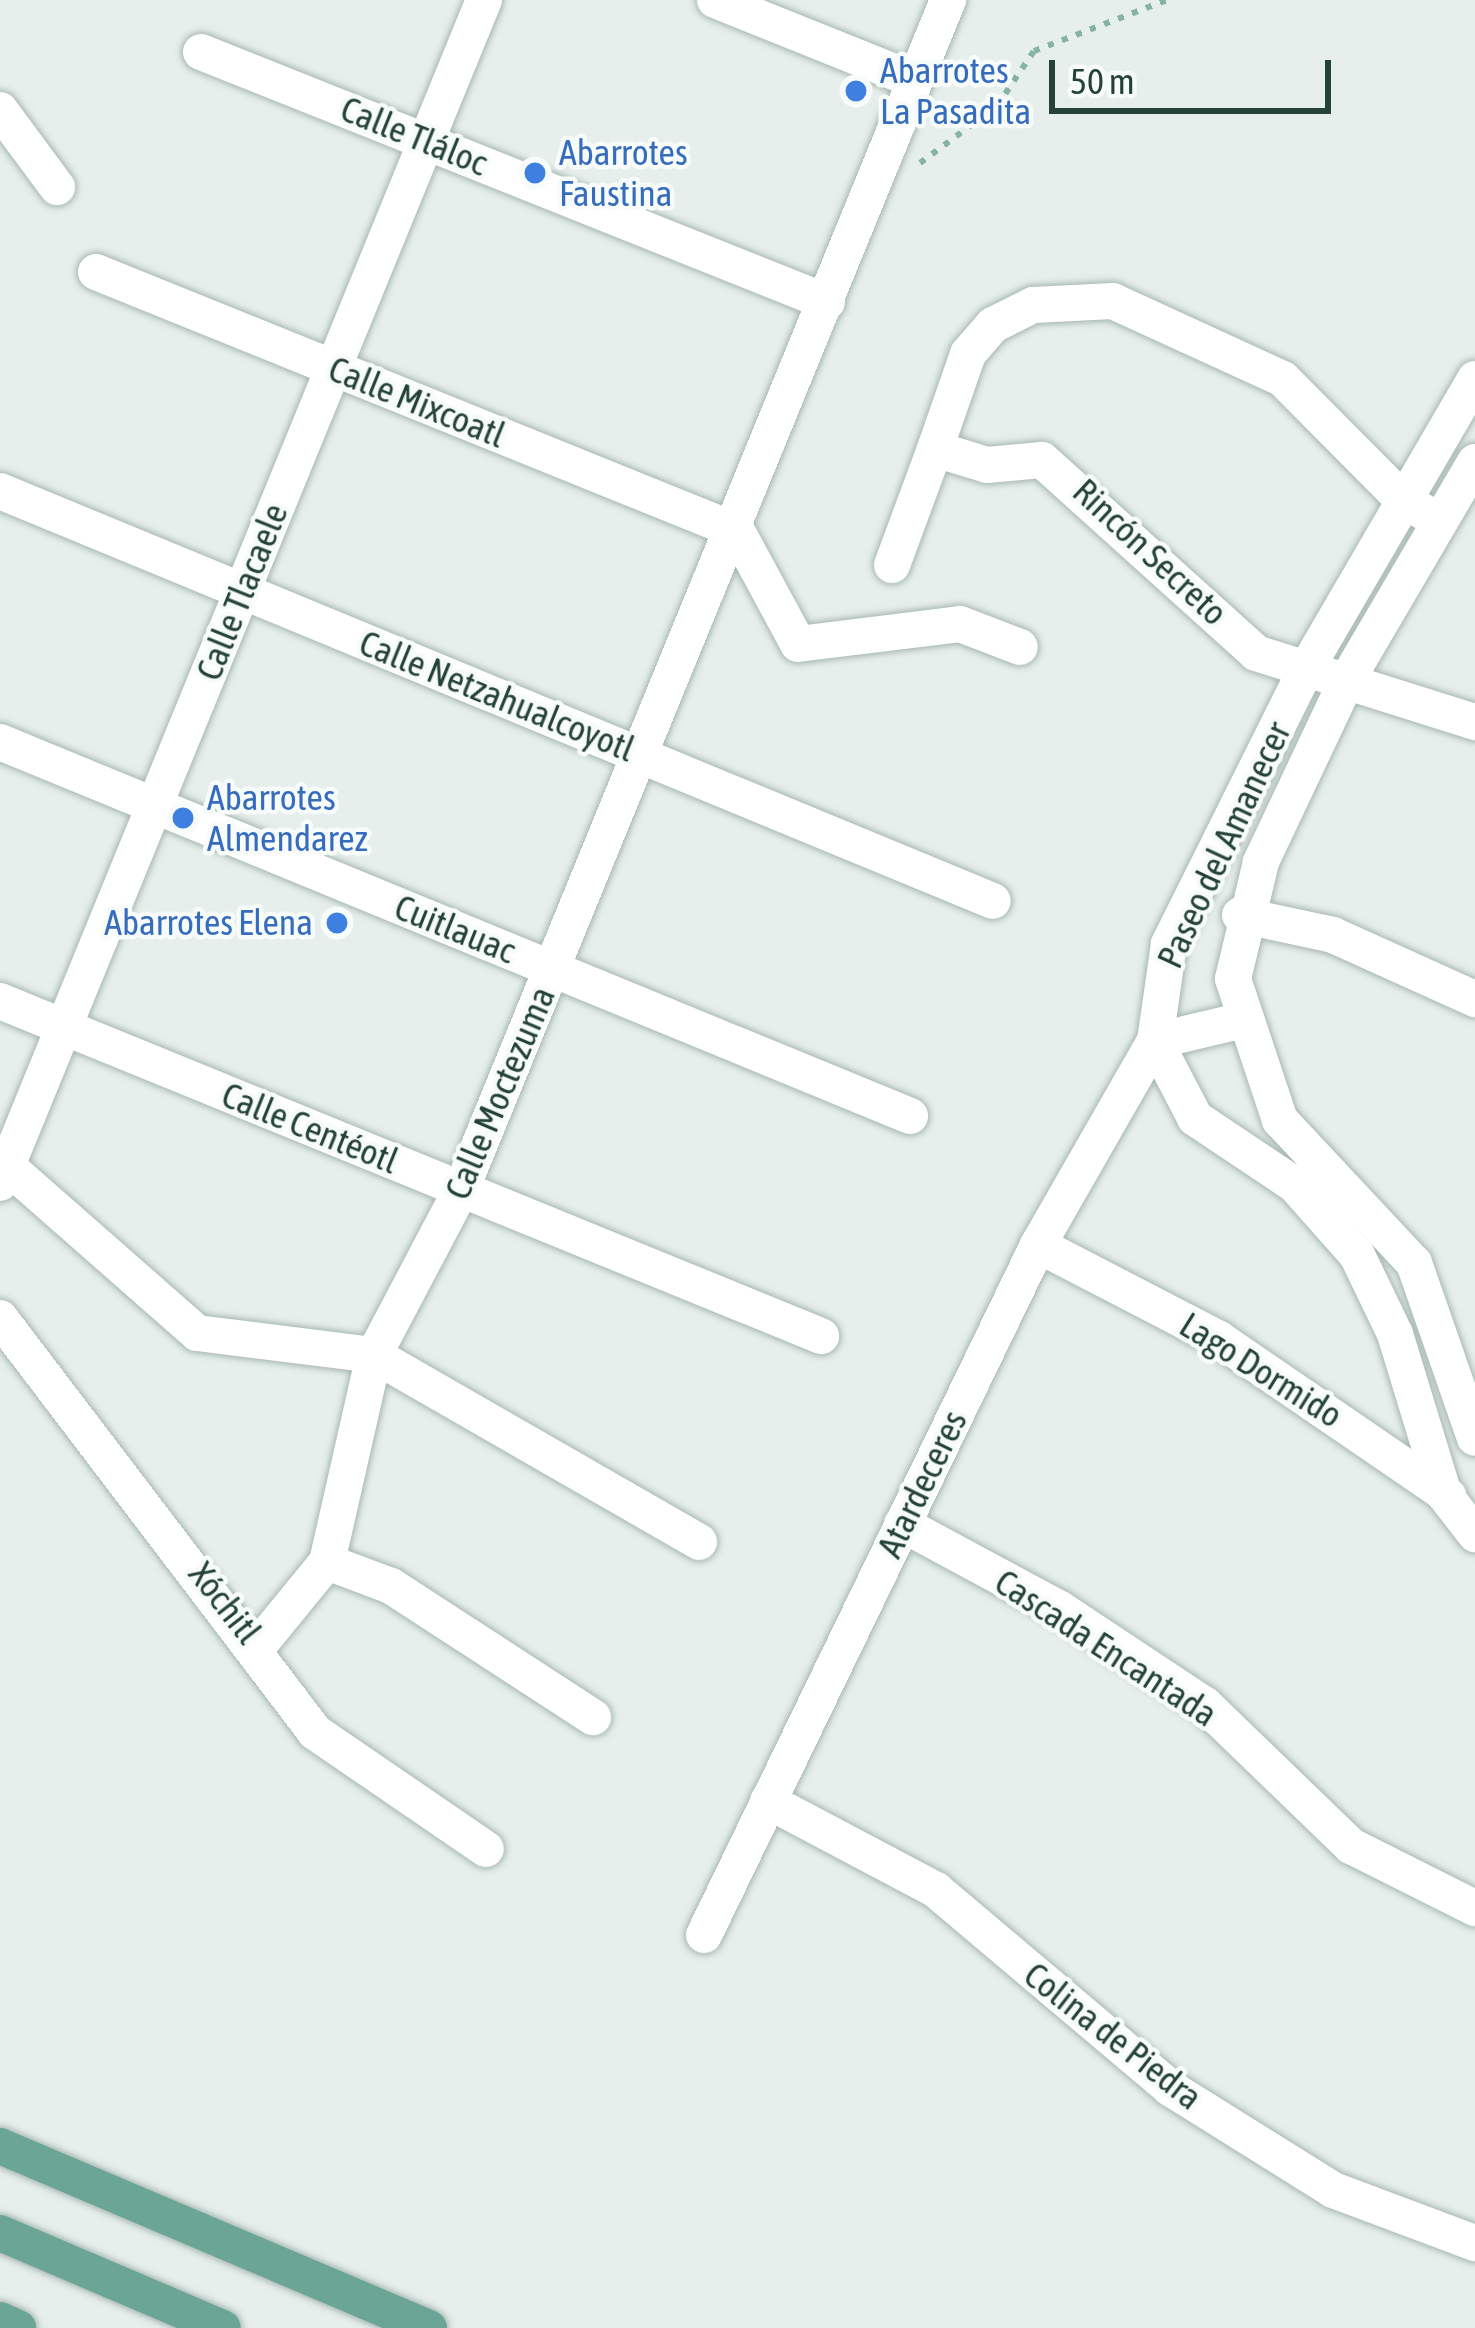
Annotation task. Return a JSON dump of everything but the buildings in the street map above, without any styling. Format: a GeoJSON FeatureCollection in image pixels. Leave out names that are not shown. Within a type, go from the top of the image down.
{"type":"FeatureCollection","features":[{"type":"Feature","properties":{"kind":"main road"},"geometry":{"type":"LineString","coordinates":[[0,2146],[429,2328]]}},
{"type":"Feature","properties":{"kind":"main road"},"geometry":{"type":"LineString","coordinates":[[0,2233],[223,2328]]}},
{"type":"Feature","properties":{"kind":"main road"},"geometry":{"type":"LineString","coordinates":[[0,2320],[19,2328]]}},
{"type":"Feature","properties":{"kind":"street","name":"Calle Tlacaele"},"geometry":{"type":"LineString","coordinates":[[3,1175],[484,0]]}},
{"type":"Feature","properties":{"kind":"street"},"geometry":{"type":"LineString","coordinates":[[715,0],[914,80]]}},
{"type":"Feature","properties":{"kind":"street","name":"Calle Moctezuma"},"geometry":{"type":"LineString","coordinates":[[259,1645],[327,1562],[374,1355],[461,1190],[737,531],[948,0]]}},
{"type":"Feature","properties":{"kind":"street","name":"Calle Tláloc"},"geometry":{"type":"LineString","coordinates":[[201,52],[827,302]]}},
{"type":"Feature","properties":{"kind":"street"},"geometry":{"type":"LineString","coordinates":[[0,110],[57,188]]}},
{"type":"Feature","properties":{"kind":"street","name":"Calle Mixcoatl"},"geometry":{"type":"LineString","coordinates":[[96,272],[737,531]]}},
{"type":"Feature","properties":{"kind":"street"},"geometry":{"type":"LineString","coordinates":[[892,566],[968,354],[993,326],[1033,305],[1113,301],[1283,380],[1404,501],[1440,521]]}},
{"type":"Feature","properties":{"kind":"street","name":"Paseo del Amanecer"},"geometry":{"type":"LineString","coordinates":[[1155,1041],[1169,944],[1304,673],[1475,379]]}},
{"type":"Feature","properties":{"kind":"street","name":"Rincón Secreto"},"geometry":{"type":"LineString","coordinates":[[935,449],[987,465],[1042,460],[1071,476],[1256,653],[1304,673],[1475,722]]}},
{"type":"Feature","properties":{"kind":"street","name":"Paseo del Amanecer"},"geometry":{"type":"LineString","coordinates":[[1475,462],[1345,684],[1240,915],[1239,1021],[1280,1120],[1414,1263],[1475,1438]]}},
{"type":"Feature","properties":{"kind":"street","name":"Calle Netzahualcoyotl"},"geometry":{"type":"LineString","coordinates":[[0,491],[993,901]]}},
{"type":"Feature","properties":{"kind":"street"},"geometry":{"type":"LineString","coordinates":[[737,531],[798,644],[960,624],[1020,647]]}},
{"type":"Feature","properties":{"kind":"street","name":"Cuitlauac"},"geometry":{"type":"LineString","coordinates":[[0,742],[910,1116]]}},
{"type":"Feature","properties":{"kind":"street"},"geometry":{"type":"LineString","coordinates":[[1240,915],[1333,935],[1475,999]]}},
{"type":"Feature","properties":{"kind":"street","name":"Calle Centéotl"},"geometry":{"type":"LineString","coordinates":[[0,1001],[820,1336]]}},
{"type":"Feature","properties":{"kind":"street"},"geometry":{"type":"LineString","coordinates":[[1239,1021],[1155,1041],[1196,1118],[1294,1185],[1357,1255],[1395,1334],[1475,1534]]}},
{"type":"Feature","properties":{"kind":"street","name":"Atardeceres"},"geometry":{"type":"LineString","coordinates":[[704,1935],[1038,1245],[1155,1041]]}},
{"type":"Feature","properties":{"kind":"street"},"geometry":{"type":"LineString","coordinates":[[3,1175],[197,1333],[374,1355],[698,1542]]}},
{"type":"Feature","properties":{"kind":"street","name":"Lago Dormido"},"geometry":{"type":"LineString","coordinates":[[1038,1245],[1219,1339],[1460,1502]]}},
{"type":"Feature","properties":{"kind":"street","name":"Xóchitl"},"geometry":{"type":"LineString","coordinates":[[0,1318],[259,1645],[315,1732],[486,1849]]}},
{"type":"Feature","properties":{"kind":"street","name":"Cascada Encantada"},"geometry":{"type":"LineString","coordinates":[[902,1524],[1205,1706],[1351,1846],[1475,1908]]}},
{"type":"Feature","properties":{"kind":"street"},"geometry":{"type":"LineString","coordinates":[[327,1562],[391,1586],[593,1717]]}},
{"type":"Feature","properties":{"kind":"street","name":"Colina de Piedra"},"geometry":{"type":"LineString","coordinates":[[768,1801],[936,1890],[1170,2087],[1315,2179],[1475,2243]]}},
{"type":"Feature","properties":{"kind":"path"},"geometry":{"type":"LineString","coordinates":[[870,192],[962,138],[1034,51],[1167,0]]}},
{"type":"Feature","properties":{"kind":"place","name":"Abarrotes La Pasadita"},"geometry":{"type":"Point","coordinates":[856,91]}},
{"type":"Feature","properties":{"kind":"place","name":"Abarrotes Faustina"},"geometry":{"type":"Point","coordinates":[535,173]}},
{"type":"Feature","properties":{"kind":"place","name":"Abarrotes Almendarez"},"geometry":{"type":"Point","coordinates":[183,818]}},
{"type":"Feature","properties":{"kind":"place","name":"Abarrotes Elena"},"geometry":{"type":"Point","coordinates":[337,923]}}]}
